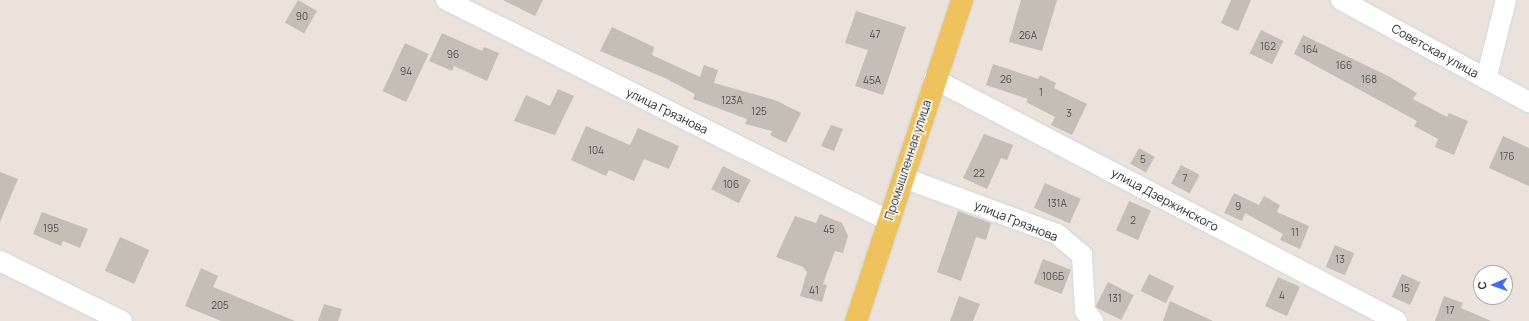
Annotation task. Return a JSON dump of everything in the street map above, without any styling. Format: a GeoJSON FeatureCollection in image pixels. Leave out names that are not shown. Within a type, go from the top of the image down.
{"type":"FeatureCollection","features":[{"type":"Feature","properties":{"kind":"main road","name":"Промышленная улица"},"geometry":{"type":"LineString","coordinates":[[856,321],[904,178],[934,79],[962,0]]}},
{"type":"Feature","properties":{"kind":"street","name":"улица Грязнова"},"geometry":{"type":"LineString","coordinates":[[446,0],[889,221]]}},
{"type":"Feature","properties":{"kind":"street","name":"Советская улица"},"geometry":{"type":"LineString","coordinates":[[1341,0],[1529,102]]}},
{"type":"Feature","properties":{"kind":"street"},"geometry":{"type":"LineString","coordinates":[[1486,79],[1506,0]]}},
{"type":"Feature","properties":{"kind":"street","name":"улица Дзержинского"},"geometry":{"type":"LineString","coordinates":[[934,79],[1397,321]]}},
{"type":"Feature","properties":{"kind":"street","name":"улица Грязнова"},"geometry":{"type":"LineString","coordinates":[[904,178],[1057,234],[1082,256],[1085,311],[1093,321]]}},
{"type":"Feature","properties":{"kind":"street"},"geometry":{"type":"LineString","coordinates":[[0,261],[122,321]]}},
{"type":"Feature","properties":{"kind":"building"},"geometry":{"type":"Polygon","coordinates":[[[298,0],[317,11],[304,34],[285,23],[298,0]]]}},
{"type":"Feature","properties":{"kind":"building"},"geometry":{"type":"Polygon","coordinates":[[[503,0],[543,0],[535,16],[503,0]]]}},
{"type":"Feature","properties":{"kind":"building"},"geometry":{"type":"Polygon","coordinates":[[[1021,0],[1057,0],[1042,51],[1009,42],[1021,0]]]}},
{"type":"Feature","properties":{"kind":"building"},"geometry":{"type":"Polygon","coordinates":[[[1231,0],[1251,0],[1238,31],[1221,23],[1231,0]]]}},
{"type":"Feature","properties":{"kind":"building"},"geometry":{"type":"Polygon","coordinates":[[[856,11],[906,27],[883,95],[855,86],[868,50],[845,43],[856,11]]]}},
{"type":"Feature","properties":{"kind":"building"},"geometry":{"type":"Polygon","coordinates":[[[612,27],[654,47],[652,55],[700,77],[704,65],[718,70],[714,83],[775,100],[801,113],[786,143],[770,135],[772,131],[745,124],[747,119],[693,99],[695,94],[665,78],[600,51],[612,27]]]}},
{"type":"Feature","properties":{"kind":"building"},"geometry":{"type":"Polygon","coordinates":[[[1261,30],[1283,41],[1272,64],[1250,53],[1261,30]]]}},
{"type":"Feature","properties":{"kind":"building"},"geometry":{"type":"Polygon","coordinates":[[[442,33],[482,51],[484,47],[499,53],[487,81],[454,66],[452,71],[429,61],[442,33]]]}},
{"type":"Feature","properties":{"kind":"building"},"geometry":{"type":"Polygon","coordinates":[[[1303,35],[1388,76],[1417,93],[1413,99],[1447,117],[1449,113],[1468,121],[1454,155],[1435,147],[1438,139],[1414,126],[1417,121],[1294,54],[1303,35]]]}},
{"type":"Feature","properties":{"kind":"building"},"geometry":{"type":"Polygon","coordinates":[[[405,43],[429,54],[406,102],[383,91],[405,43]]]}},
{"type":"Feature","properties":{"kind":"building"},"geometry":{"type":"Polygon","coordinates":[[[993,64],[1038,79],[1040,75],[1056,83],[1054,88],[1087,104],[1072,135],[1051,125],[1055,117],[1026,102],[1028,99],[986,85],[993,64]]]}},
{"type":"Feature","properties":{"kind":"building"},"geometry":{"type":"Polygon","coordinates":[[[558,89],[574,96],[555,135],[514,121],[526,95],[550,106],[558,89]]]}},
{"type":"Feature","properties":{"kind":"building"},"geometry":{"type":"Polygon","coordinates":[[[831,125],[843,129],[834,151],[821,146],[831,125]]]}},
{"type":"Feature","properties":{"kind":"building"},"geometry":{"type":"Polygon","coordinates":[[[586,126],[630,145],[638,128],[679,146],[669,169],[644,159],[634,181],[609,170],[606,176],[571,160],[586,126]]]}},
{"type":"Feature","properties":{"kind":"building"},"geometry":{"type":"Polygon","coordinates":[[[984,134],[1013,145],[1007,160],[1001,158],[987,189],[963,178],[984,134]]]}},
{"type":"Feature","properties":{"kind":"building"},"geometry":{"type":"Polygon","coordinates":[[[1503,136],[1529,148],[1529,186],[1489,168],[1503,136]]]}},
{"type":"Feature","properties":{"kind":"building"},"geometry":{"type":"Polygon","coordinates":[[[1139,148],[1155,157],[1146,172],[1130,164],[1139,148]]]}},
{"type":"Feature","properties":{"kind":"building"},"geometry":{"type":"Polygon","coordinates":[[[1181,165],[1200,175],[1190,193],[1171,184],[1181,165]]]}},
{"type":"Feature","properties":{"kind":"building"},"geometry":{"type":"Polygon","coordinates":[[[723,166],[751,180],[739,203],[711,189],[723,166]]]}},
{"type":"Feature","properties":{"kind":"building"},"geometry":{"type":"Polygon","coordinates":[[[0,172],[18,179],[0,222],[0,172]]]}},
{"type":"Feature","properties":{"kind":"building"},"geometry":{"type":"Polygon","coordinates":[[[1045,183],[1081,199],[1070,224],[1034,208],[1045,183]]]}},
{"type":"Feature","properties":{"kind":"building"},"geometry":{"type":"Polygon","coordinates":[[[1234,193],[1259,205],[1264,196],[1280,205],[1277,212],[1309,226],[1300,249],[1280,240],[1283,234],[1245,213],[1242,221],[1224,213],[1234,193]]]}},
{"type":"Feature","properties":{"kind":"building"},"geometry":{"type":"Polygon","coordinates":[[[1129,201],[1151,211],[1138,240],[1116,230],[1129,201]]]}},
{"type":"Feature","properties":{"kind":"building"},"geometry":{"type":"Polygon","coordinates":[[[958,211],[991,223],[986,240],[976,237],[961,281],[937,272],[958,211]]]}},
{"type":"Feature","properties":{"kind":"building"},"geometry":{"type":"Polygon","coordinates":[[[42,212],[88,229],[80,248],[63,241],[61,246],[33,234],[42,212]]]}},
{"type":"Feature","properties":{"kind":"building"},"geometry":{"type":"Polygon","coordinates":[[[820,214],[842,223],[848,236],[843,253],[835,251],[823,284],[827,285],[822,302],[800,296],[807,272],[803,267],[776,257],[795,216],[816,223],[820,214]]]}},
{"type":"Feature","properties":{"kind":"building"},"geometry":{"type":"Polygon","coordinates":[[[120,237],[149,250],[134,284],[105,271],[120,237]]]}},
{"type":"Feature","properties":{"kind":"building"},"geometry":{"type":"Polygon","coordinates":[[[1335,245],[1354,253],[1345,275],[1326,267],[1335,245]]]}},
{"type":"Feature","properties":{"kind":"building"},"geometry":{"type":"Polygon","coordinates":[[[1043,259],[1071,270],[1062,294],[1034,283],[1043,259]]]}},
{"type":"Feature","properties":{"kind":"building"},"geometry":{"type":"Polygon","coordinates":[[[201,268],[218,276],[213,287],[295,321],[221,321],[185,306],[201,268]]]}},
{"type":"Feature","properties":{"kind":"building"},"geometry":{"type":"Polygon","coordinates":[[[1149,274],[1174,286],[1166,303],[1141,291],[1149,274]]]}},
{"type":"Feature","properties":{"kind":"building"},"geometry":{"type":"Polygon","coordinates":[[[1402,274],[1420,282],[1410,305],[1392,297],[1402,274]]]}},
{"type":"Feature","properties":{"kind":"building"},"geometry":{"type":"Polygon","coordinates":[[[1278,277],[1300,287],[1287,316],[1265,306],[1278,277]]]}},
{"type":"Feature","properties":{"kind":"building"},"geometry":{"type":"Polygon","coordinates":[[[1108,282],[1134,295],[1121,320],[1095,307],[1108,282]]]}},
{"type":"Feature","properties":{"kind":"building"},"geometry":{"type":"Polygon","coordinates":[[[959,296],[980,304],[973,321],[950,321],[959,296]]]}},
{"type":"Feature","properties":{"kind":"building"},"geometry":{"type":"Polygon","coordinates":[[[1444,296],[1463,303],[1461,308],[1491,321],[1435,321],[1444,296]]]}},
{"type":"Feature","properties":{"kind":"building"},"geometry":{"type":"Polygon","coordinates":[[[1170,301],[1213,321],[1163,321],[1170,301]]]}},
{"type":"Feature","properties":{"kind":"building"},"geometry":{"type":"Polygon","coordinates":[[[324,304],[342,309],[338,321],[318,321],[324,304]]]}}]}
